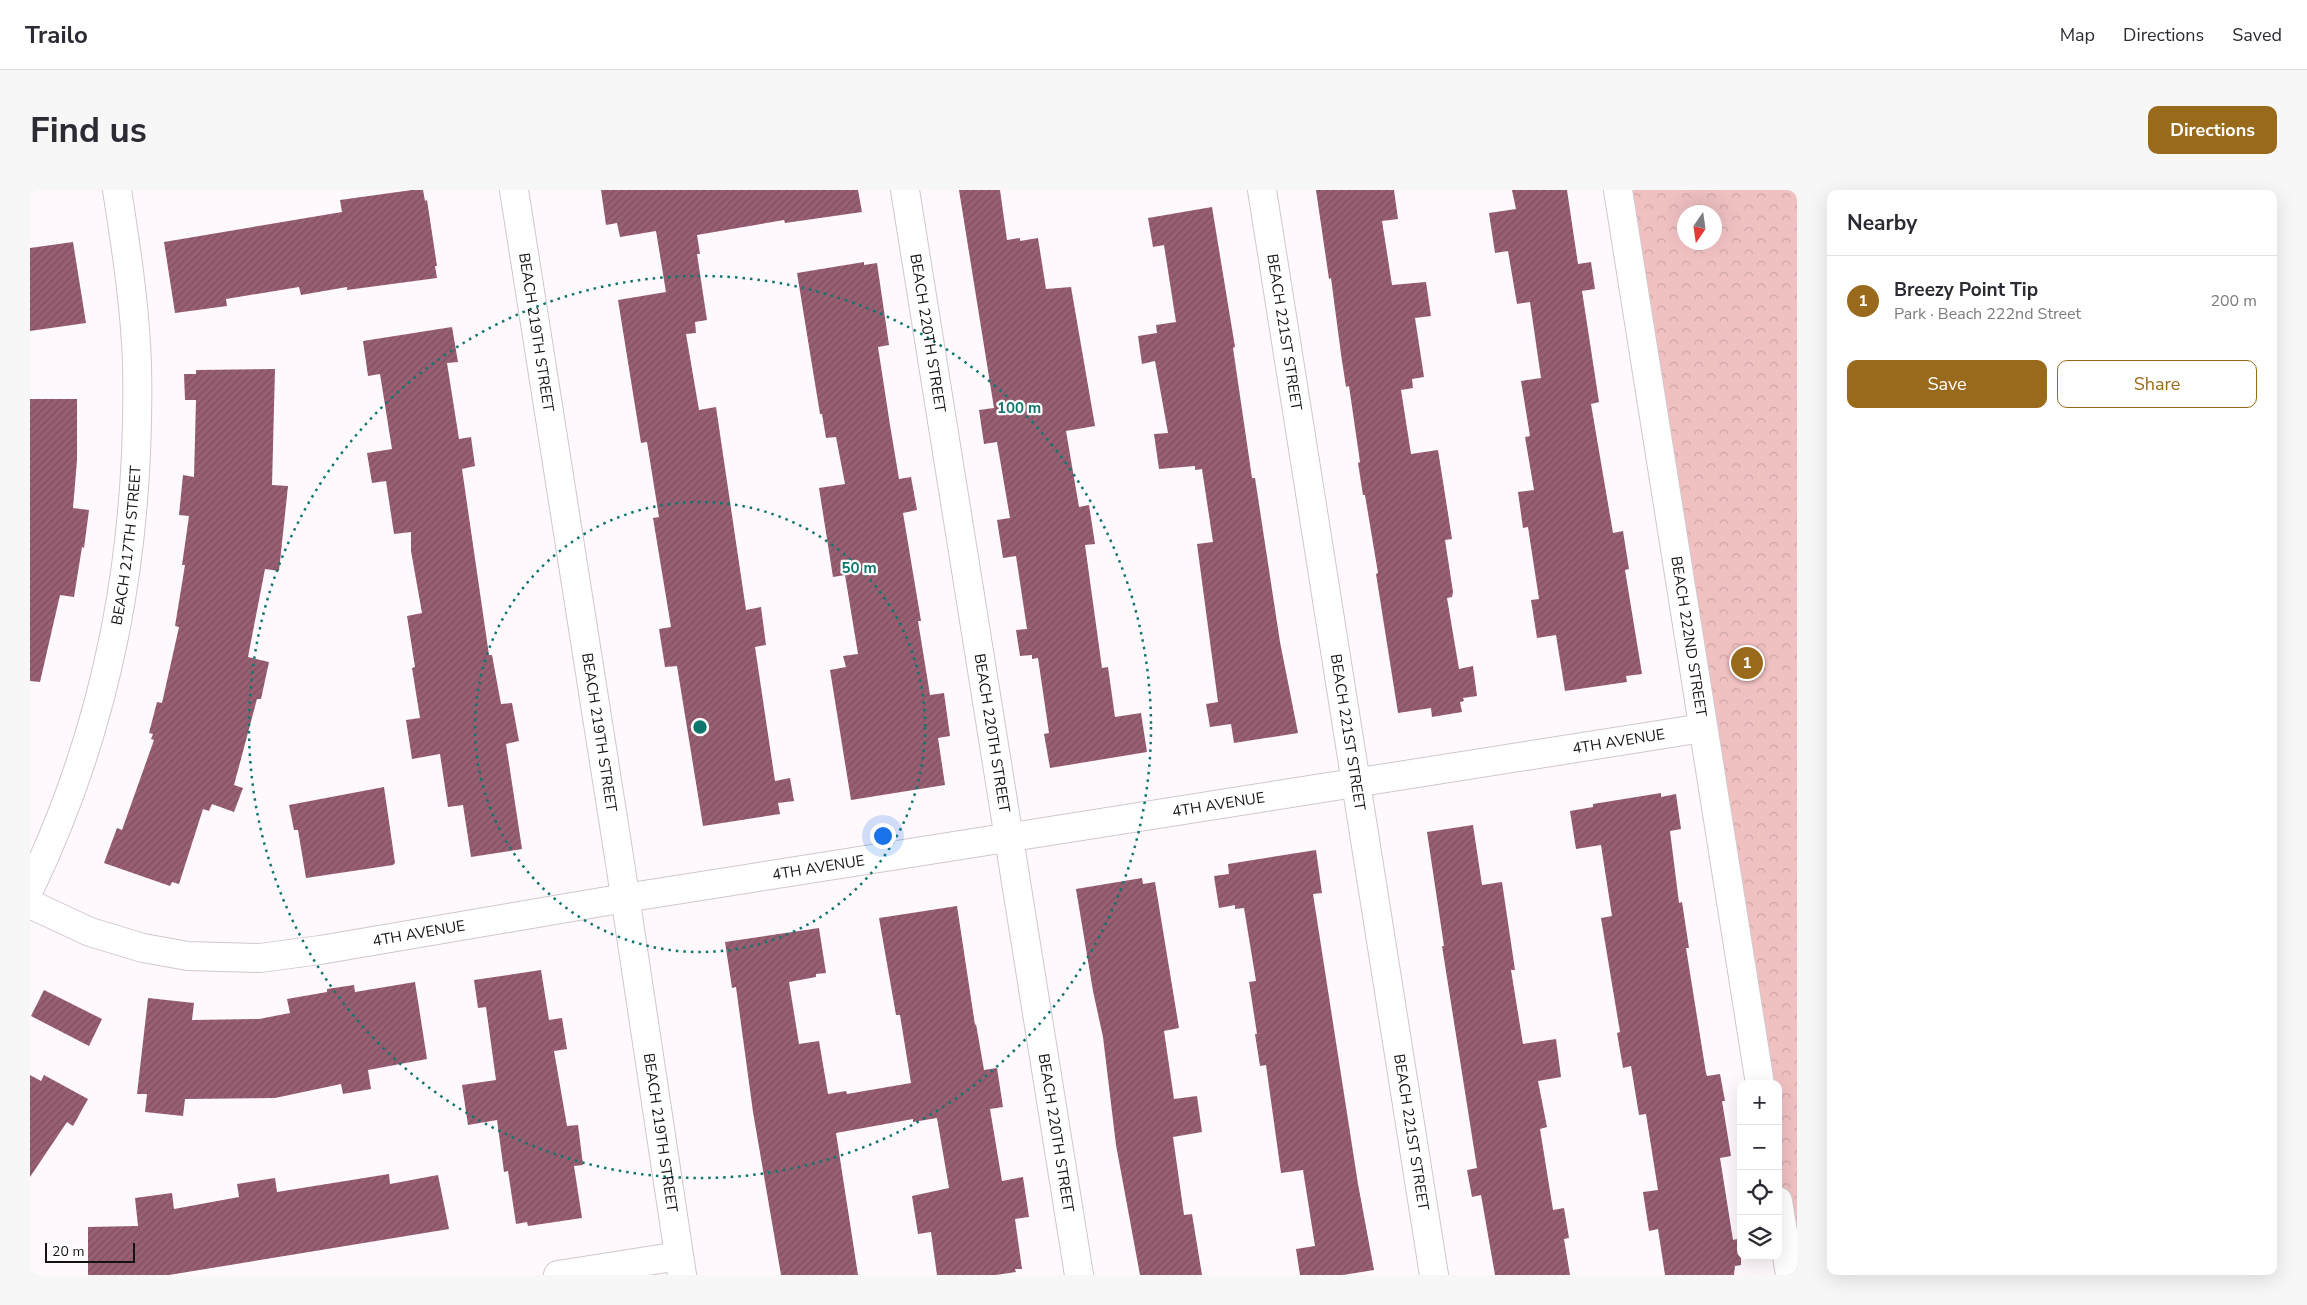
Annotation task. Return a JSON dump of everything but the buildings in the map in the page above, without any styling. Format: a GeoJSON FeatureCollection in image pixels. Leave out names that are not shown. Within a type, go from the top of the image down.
{"type":"FeatureCollection","features":[{"type":"Feature","properties":{"kind":"street","name":"BEACH 217TH STREET"},"geometry":{"type":"LineString","coordinates":[[30,888],[58,829],[93,725],[107,676],[126,566],[136,458],[137,361],[117,190]]}},
{"type":"Feature","properties":{"kind":"street","name":"BEACH 219TH STREET"},"geometry":{"type":"LineString","coordinates":[[514,190],[626,898],[681,1266]]}},
{"type":"Feature","properties":{"kind":"street","name":"BEACH 220TH STREET"},"geometry":{"type":"LineString","coordinates":[[906,190],[1079,1275]]}},
{"type":"Feature","properties":{"kind":"street","name":"BEACH 221ST STREET"},"geometry":{"type":"LineString","coordinates":[[1262,190],[1434,1275]]}},
{"type":"Feature","properties":{"kind":"street","name":"BEACH 222ND STREET"},"geometry":{"type":"LineString","coordinates":[[1618,190],[1759,1080]]}},
{"type":"Feature","properties":{"kind":"street","name":"4TH AVENUE"},"geometry":{"type":"LineString","coordinates":[[30,904],[76,926],[117,942],[188,956],[235,958],[320,950],[626,898],[1703,728]]}},
{"type":"Feature","properties":{"kind":"street"},"geometry":{"type":"LineString","coordinates":[[1780,1215],[1790,1275]]}},
{"type":"Feature","properties":{"kind":"street"},"geometry":{"type":"LineString","coordinates":[[558,1275],[681,1266]]}},
{"type":"Feature","properties":{"kind":"green space"},"geometry":{"type":"Polygon","coordinates":[[[1623,190],[1797,190],[1797,1275],[1782,1209],[1782,1080],[1760,1080],[1623,190]]]}},
{"type":"Feature","properties":{"kind":"place","name":"Breezy Point Tip"},"geometry":{"type":"Point","coordinates":[1747,663]}}]}
